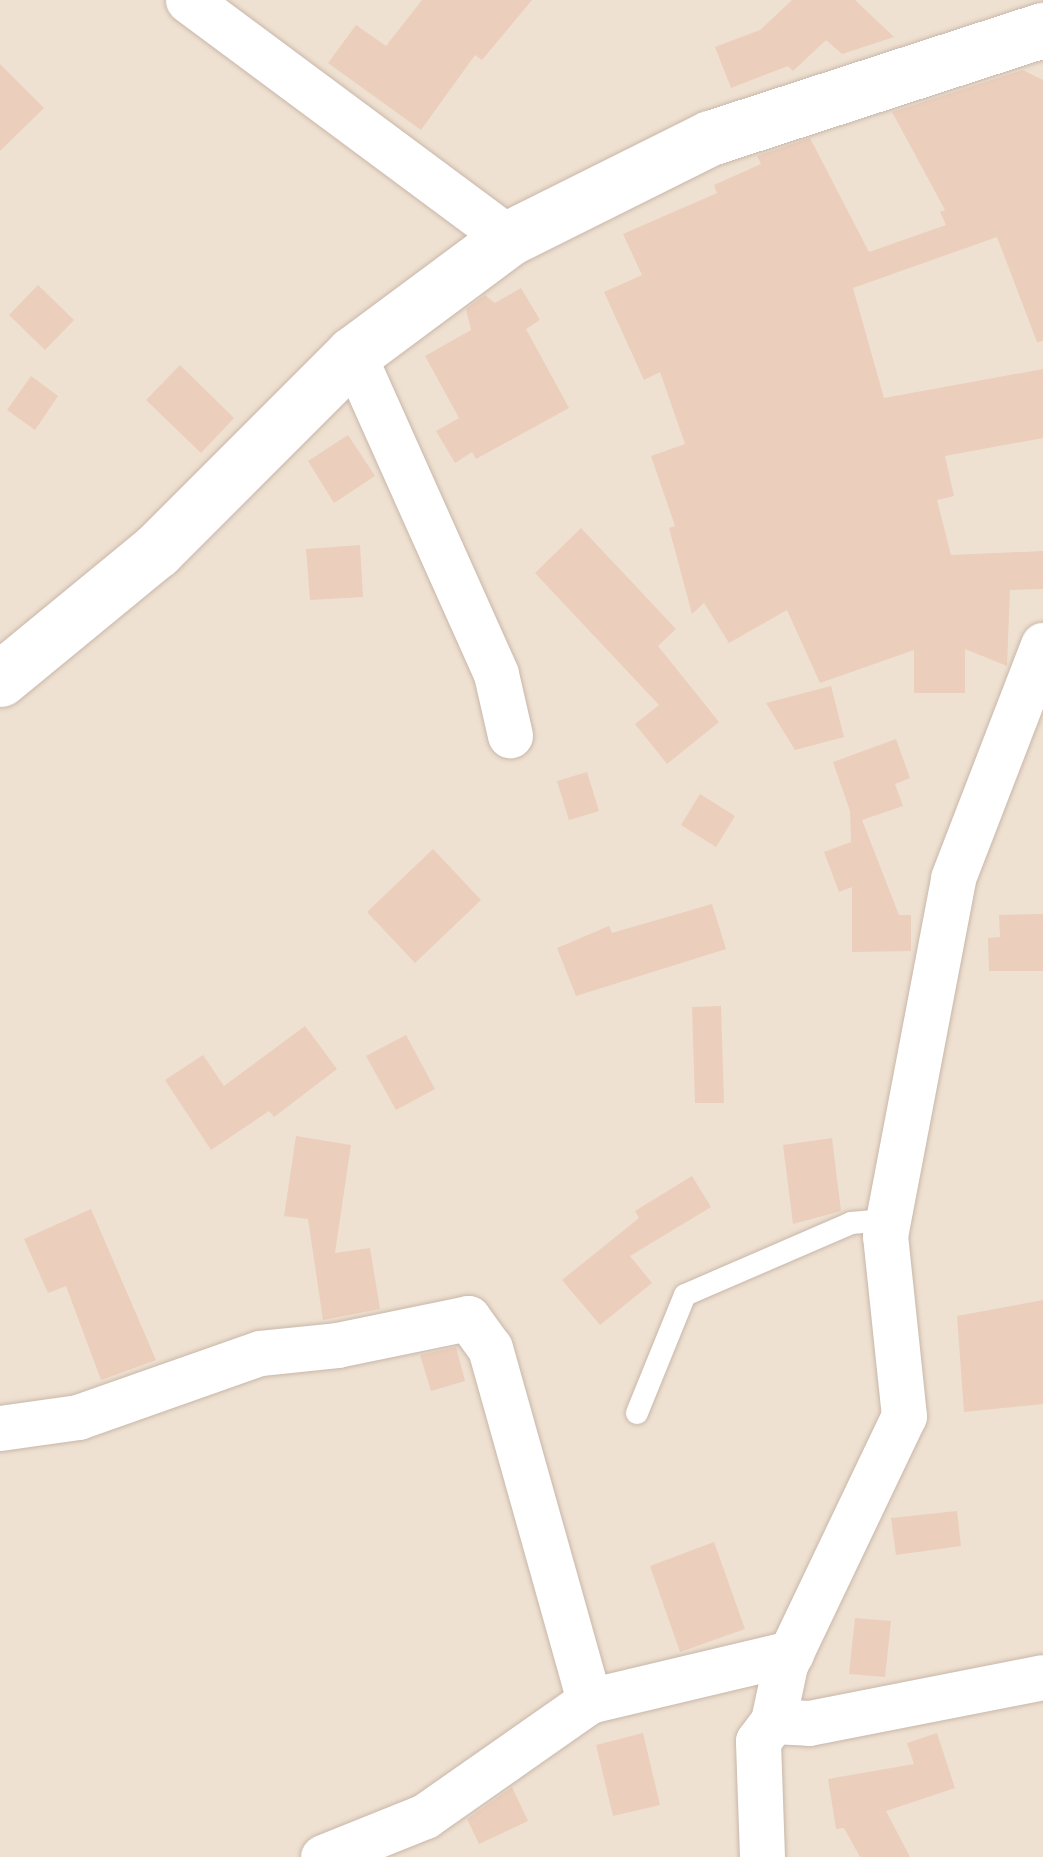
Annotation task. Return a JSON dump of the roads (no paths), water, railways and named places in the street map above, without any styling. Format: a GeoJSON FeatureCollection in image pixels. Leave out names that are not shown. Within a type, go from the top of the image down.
{"type":"FeatureCollection","features":[{"type":"Feature","properties":{"kind":"street"},"geometry":{"type":"LineString","coordinates":[[188,0],[509,238]]}},
{"type":"Feature","properties":{"kind":"street"},"geometry":{"type":"LineString","coordinates":[[0,678],[156,551],[353,354],[509,238],[710,138],[1043,30]]}},
{"type":"Feature","properties":{"kind":"street"},"geometry":{"type":"LineString","coordinates":[[353,354],[496,674],[510,735]]}},
{"type":"Feature","properties":{"kind":"street"},"geometry":{"type":"LineString","coordinates":[[762,1857],[758,1742],[772,1722],[791,1653],[904,1416],[883,1249],[953,878],[1043,644]]}},
{"type":"Feature","properties":{"kind":"street"},"geometry":{"type":"LineString","coordinates":[[0,1428],[78,1417],[260,1353],[337,1345],[468,1318],[490,1348],[589,1701]]}},
{"type":"Feature","properties":{"kind":"street"},"geometry":{"type":"LineString","coordinates":[[323,1857],[425,1816],[589,1701],[791,1653]]}},
{"type":"Feature","properties":{"kind":"street"},"geometry":{"type":"LineString","coordinates":[[772,1722],[809,1724],[1043,1677]]}},
{"type":"Feature","properties":{"kind":"lane"},"geometry":{"type":"LineString","coordinates":[[637,1413],[685,1295],[851,1224],[889,1220]]}}]}
